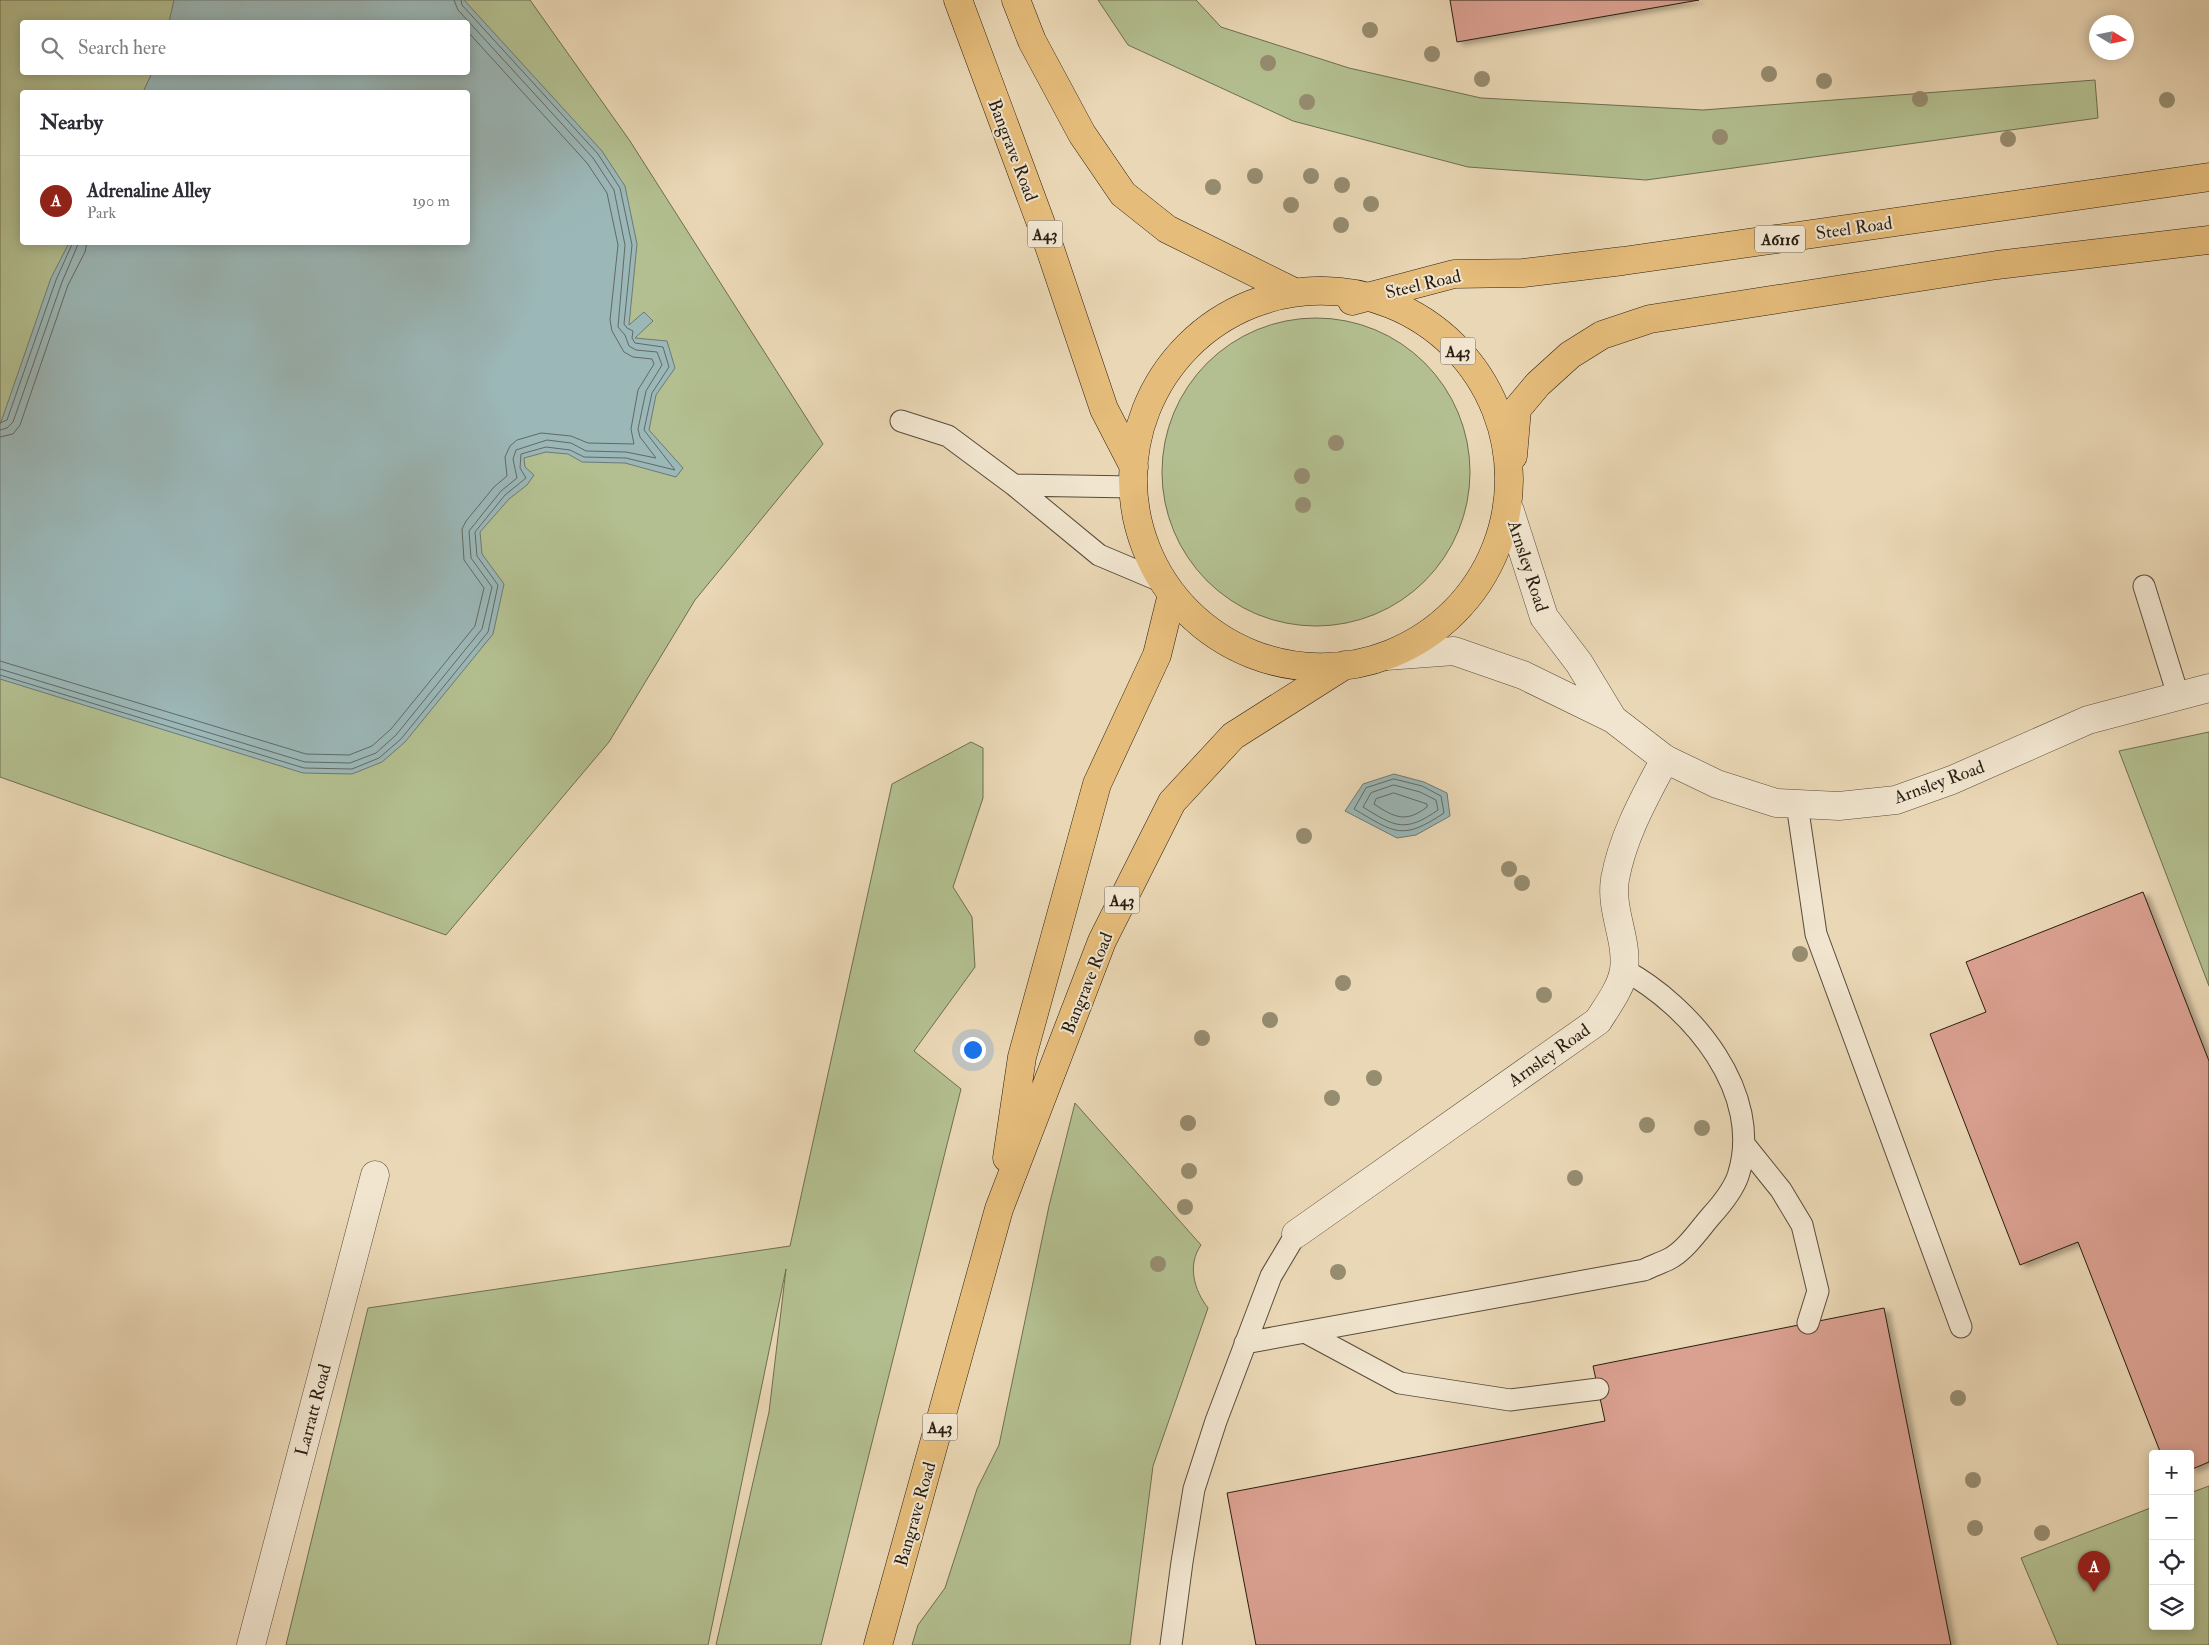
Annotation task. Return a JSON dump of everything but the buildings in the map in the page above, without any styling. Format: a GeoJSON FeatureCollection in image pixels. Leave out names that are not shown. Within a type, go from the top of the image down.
{"type":"FeatureCollection","features":[{"type":"Feature","properties":{"kind":"main road","name":"Bangrave Road"},"geometry":{"type":"LineString","coordinates":[[958,0],[1046,237],[1104,409],[1133,477]]}},
{"type":"Feature","properties":{"kind":"main road","name":"A43"},"geometry":{"type":"LineString","coordinates":[[1016,0],[1032,41],[1082,134],[1122,194],[1168,229],[1290,290],[1320,293],[1411,317],[1460,353],[1494,400],[1513,456],[1510,511],[1494,558],[1467,600],[1430,633],[1386,656],[1345,665],[1280,662],[1220,638],[1167,588],[1146,545],[1133,477],[1150,397],[1181,345],[1230,307],[1290,290]]}},
{"type":"Feature","properties":{"kind":"main road","name":"Steel Road"},"geometry":{"type":"LineString","coordinates":[[1352,301],[1454,274],[1523,273],[1623,261],[2209,177]]}},
{"type":"Feature","properties":{"kind":"main road"},"geometry":{"type":"LineString","coordinates":[[1513,456],[1517,409],[1538,384],[1570,355],[1602,335],[1650,319],[1987,266],[2209,240]]}},
{"type":"Feature","properties":{"kind":"main road","name":"Bangrave Road"},"geometry":{"type":"LineString","coordinates":[[999,1209],[1022,1057],[1070,879],[1097,784],[1157,655],[1167,588]]}},
{"type":"Feature","properties":{"kind":"main road","name":"Bangrave Road"},"geometry":{"type":"LineString","coordinates":[[878,1645],[999,1209],[1102,940],[1172,802],[1233,736],[1345,665]]}},
{"type":"Feature","properties":{"kind":"street","name":"Arnsley Road"},"geometry":{"type":"LineString","coordinates":[[1510,511],[1544,617],[1579,663],[1613,719]]}},
{"type":"Feature","properties":{"kind":"street","name":"Arnsley Road"},"geometry":{"type":"LineString","coordinates":[[1386,656],[1454,651],[1523,675],[1613,719],[1665,759],[1717,784],[1776,803],[1839,806],[1896,800],[1952,780],[2088,720],[2209,688]]}},
{"type":"Feature","properties":{"kind":"street","name":"Arnsley Road"},"geometry":{"type":"LineString","coordinates":[[1296,1234],[1598,1021],[1617,990],[1624,970],[1623,947],[1613,903],[1615,880],[1627,835],[1665,759]]}},
{"type":"Feature","properties":{"kind":"street","name":"Larratt Road"},"geometry":{"type":"LineString","coordinates":[[251,1645],[375,1175]]}},
{"type":"Feature","properties":{"kind":"lane"},"geometry":{"type":"LineString","coordinates":[[901,421],[948,436],[1014,485],[1099,556],[1167,588]]}},
{"type":"Feature","properties":{"kind":"lane"},"geometry":{"type":"LineString","coordinates":[[1014,485],[1133,477]]}},
{"type":"Feature","properties":{"kind":"lane"},"geometry":{"type":"LineString","coordinates":[[2144,586],[2178,695]]}},
{"type":"Feature","properties":{"kind":"lane"},"geometry":{"type":"LineString","coordinates":[[1797,804],[1816,934],[1961,1327]]}},
{"type":"Feature","properties":{"kind":"lane"},"geometry":{"type":"LineString","coordinates":[[1245,1343],[1644,1270],[1670,1259],[1698,1232],[1723,1202],[1738,1176],[1744,1144],[1742,1117],[1735,1090],[1716,1056],[1693,1024],[1649,983],[1624,970]]}},
{"type":"Feature","properties":{"kind":"lane"},"geometry":{"type":"LineString","coordinates":[[1744,1144],[1781,1190],[1802,1225],[1818,1291],[1808,1323]]}},
{"type":"Feature","properties":{"kind":"lane"},"geometry":{"type":"LineString","coordinates":[[1171,1645],[1194,1489],[1216,1421],[1270,1276],[1296,1234]]}},
{"type":"Feature","properties":{"kind":"lane"},"geometry":{"type":"LineString","coordinates":[[1305,1332],[1400,1384],[1510,1400],[1598,1389]]}},
{"type":"Feature","properties":{"kind":"green space"},"geometry":{"type":"Polygon","coordinates":[[[0,0],[530,0],[630,141],[823,444],[695,600],[609,742],[446,935],[0,777],[0,0]]]}},
{"type":"Feature","properties":{"kind":"green space"},"geometry":{"type":"Polygon","coordinates":[[[1098,0],[1196,0],[1221,27],[1349,68],[1481,98],[1703,110],[2095,80],[2098,118],[1646,180],[1468,167],[1293,121],[1128,45],[1098,0]]]}},
{"type":"Feature","properties":{"kind":"green space"},"geometry":{"type":"Polygon","coordinates":[[[1301,318],[1331,318],[1361,324],[1389,336],[1414,353],[1435,374],[1452,399],[1464,427],[1470,457],[1470,487],[1459,531],[1444,558],[1425,581],[1402,600],[1375,615],[1331,626],[1301,626],[1271,620],[1243,608],[1218,591],[1197,570],[1180,545],[1168,517],[1162,487],[1162,457],[1168,427],[1180,399],[1197,374],[1218,353],[1243,336],[1271,324],[1301,318]]]}},
{"type":"Feature","properties":{"kind":"green space"},"geometry":{"type":"Polygon","coordinates":[[[2209,732],[2209,986],[2119,751],[2209,732]]]}},
{"type":"Feature","properties":{"kind":"green space"},"geometry":{"type":"Polygon","coordinates":[[[971,742],[983,748],[983,798],[953,887],[972,917],[975,967],[914,1051],[961,1089],[821,1645],[716,1645],[769,1412],[786,1269],[708,1645],[286,1645],[368,1308],[790,1246],[892,784],[971,742]]]}},
{"type":"Feature","properties":{"kind":"green space"},"geometry":{"type":"Polygon","coordinates":[[[1075,1103],[1201,1245],[1194,1261],[1193,1269],[1199,1293],[1208,1308],[1153,1466],[1130,1645],[912,1645],[918,1625],[945,1588],[977,1489],[999,1445],[1049,1206],[1075,1103]]]}},
{"type":"Feature","properties":{"kind":"green space"},"geometry":{"type":"Polygon","coordinates":[[[2209,1486],[2209,1645],[2058,1645],[2021,1558],[2149,1509],[2149,1630],[2194,1630],[2194,1492],[2209,1486]]]}},
{"type":"Feature","properties":{"kind":"water"},"geometry":{"type":"Polygon","coordinates":[[[174,0],[464,0],[602,151],[625,186],[637,244],[629,325],[644,312],[653,321],[635,338],[667,341],[675,368],[656,395],[649,430],[683,468],[676,477],[625,463],[582,462],[568,454],[546,452],[524,458],[525,467],[534,475],[527,485],[509,499],[480,532],[482,554],[504,584],[493,634],[405,742],[382,762],[352,774],[303,773],[0,679],[0,425],[51,278],[68,245],[470,245],[470,90],[144,90],[151,75],[470,75],[470,20],[169,20],[174,0]]]}},
{"type":"Feature","properties":{"kind":"water"},"geometry":{"type":"Polygon","coordinates":[[[1394,774],[1424,782],[1447,793],[1450,816],[1416,835],[1397,838],[1345,811],[1363,784],[1394,774]]]}},
{"type":"Feature","properties":{"kind":"place","name":"Adrenaline Alley"},"geometry":{"type":"Point","coordinates":[2094,1592]}}]}
